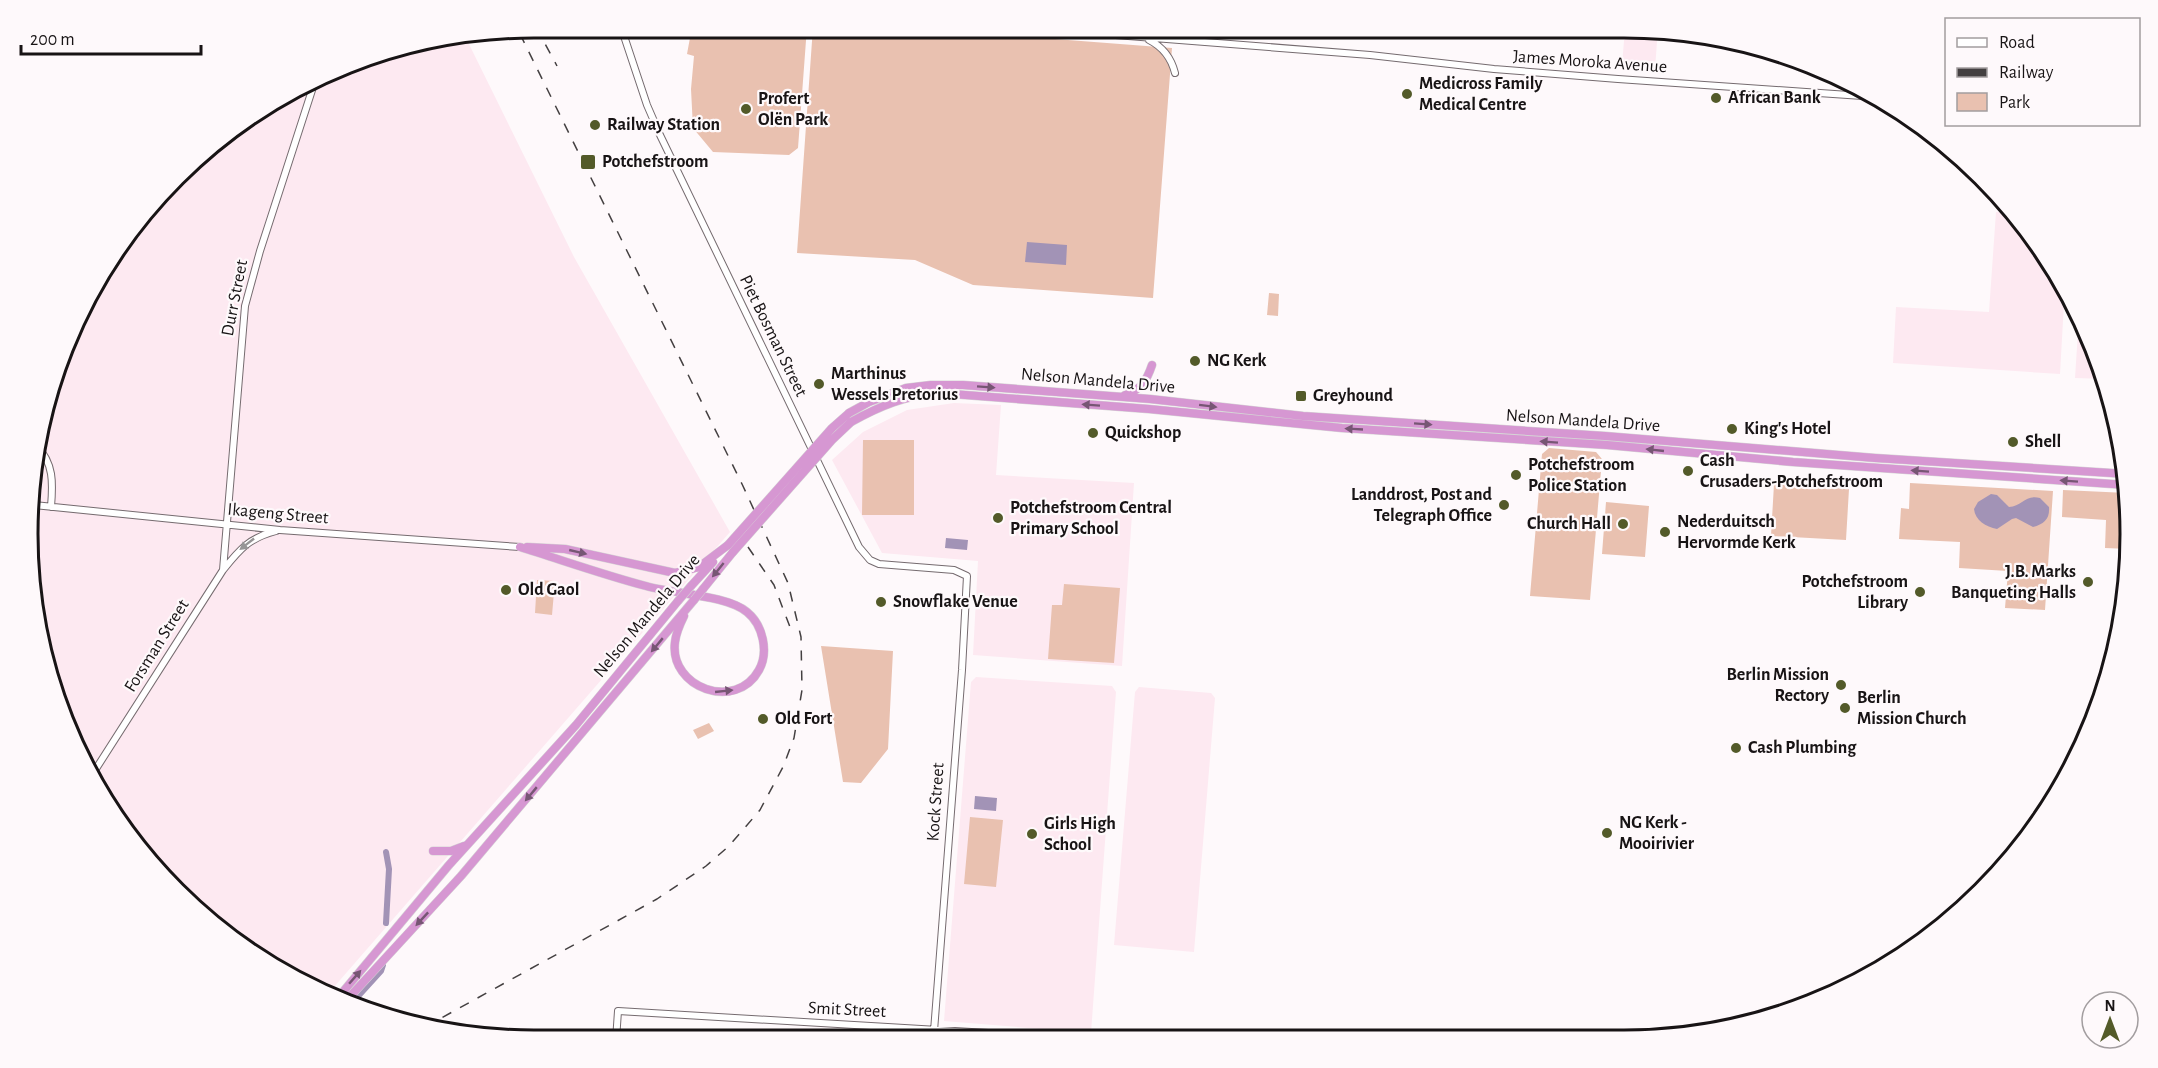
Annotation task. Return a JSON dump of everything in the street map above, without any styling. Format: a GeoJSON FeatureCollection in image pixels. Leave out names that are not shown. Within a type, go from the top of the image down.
{"type":"FeatureCollection","features":[{"type":"Feature","properties":{"kind":"highway"},"geometry":{"type":"LineString","coordinates":[[1121,396],[1133,393],[1141,387],[1147,380],[1152,365]]}},
{"type":"Feature","properties":{"kind":"highway","name":"Nelson Mandela Drive"},"geometry":{"type":"LineString","coordinates":[[343,992],[466,846],[576,725],[691,586],[832,428],[885,395],[906,388],[963,385],[1121,396],[1303,416],[1605,436],[1863,458],[2116,473]]}},
{"type":"Feature","properties":{"kind":"highway","name":"Nelson Mandela Drive"},"geometry":{"type":"LineString","coordinates":[[351,996],[461,876],[733,552],[850,418],[892,401],[939,393],[1161,410],[1342,428],[2117,484]]}},
{"type":"Feature","properties":{"kind":"highway"},"geometry":{"type":"LineString","coordinates":[[520,547],[565,549],[675,573],[699,567],[728,545]]}},
{"type":"Feature","properties":{"kind":"highway"},"geometry":{"type":"LineString","coordinates":[[520,547],[647,586],[741,607],[758,625],[764,651],[759,670],[745,685],[726,692],[716,692],[696,685],[683,674],[676,659],[674,642],[692,602]]}},
{"type":"Feature","properties":{"kind":"highway"},"geometry":{"type":"LineString","coordinates":[[433,851],[450,851],[466,846]]}},
{"type":"Feature","properties":{"kind":"street","name":"Piet Bosman Street"},"geometry":{"type":"LineString","coordinates":[[625,38],[647,105],[660,135],[859,547],[870,560],[879,564],[954,570],[967,576]]}},
{"type":"Feature","properties":{"kind":"street"},"geometry":{"type":"LineString","coordinates":[[1146,38],[1157,44],[1166,53],[1175,73]]}},
{"type":"Feature","properties":{"kind":"street","name":"James Moroka Avenue"},"geometry":{"type":"LineString","coordinates":[[1156,38],[1380,56],[1618,80],[1856,96]]}},
{"type":"Feature","properties":{"kind":"street","name":"Durr Street"},"geometry":{"type":"LineString","coordinates":[[227,525],[246,306],[260,251],[312,90]]}},
{"type":"Feature","properties":{"kind":"street"},"geometry":{"type":"LineString","coordinates":[[44,453],[51,471],[51,507]]}},
{"type":"Feature","properties":{"kind":"street","name":"Ikageng Street"},"geometry":{"type":"LineString","coordinates":[[39,506],[279,530],[520,547]]}},
{"type":"Feature","properties":{"kind":"street","name":"Forsman Street"},"geometry":{"type":"LineString","coordinates":[[96,768],[223,570],[227,525]]}},
{"type":"Feature","properties":{"kind":"street"},"geometry":{"type":"LineString","coordinates":[[223,570],[241,548],[256,537],[279,530]]}},
{"type":"Feature","properties":{"kind":"street","name":"Kock Street"},"geometry":{"type":"LineString","coordinates":[[934,1030],[962,670],[967,576]]}},
{"type":"Feature","properties":{"kind":"street","name":"Smit Street"},"geometry":{"type":"LineString","coordinates":[[617,1030],[618,1011],[918,1030]]}},
{"type":"Feature","properties":{"kind":"shaded area"},"geometry":{"type":"Polygon","coordinates":[[[1624,38],[1657,39],[1655,69],[1622,66],[1624,38]]]}},
{"type":"Feature","properties":{"kind":"shaded area"},"geometry":{"type":"Polygon","coordinates":[[[468,42],[574,257],[730,532],[333,988],[286,964],[232,928],[183,885],[140,836],[121,810],[89,754],[75,724],[54,663],[42,599],[38,534],[42,469],[47,437],[54,405],[75,344],[89,314],[121,258],[161,207],[183,183],[232,140],[286,104],[344,75],[374,64],[405,54],[468,42]]]}},
{"type":"Feature","properties":{"kind":"shaded area"},"geometry":{"type":"Polygon","coordinates":[[[1996,212],[2001,212],[2037,258],[2064,304],[2060,374],[1893,363],[1896,307],[1989,312],[1996,212]]]}},
{"type":"Feature","properties":{"kind":"shaded area"},"geometry":{"type":"Polygon","coordinates":[[[1027,242],[1067,245],[1066,265],[1025,262],[1027,242]]]}},
{"type":"Feature","properties":{"kind":"shaded area"},"geometry":{"type":"Polygon","coordinates":[[[2078,333],[2096,379],[2075,378],[2078,333]]]}},
{"type":"Feature","properties":{"kind":"shaded area","name":"Potchefstroom Central Primary School"},"geometry":{"type":"Polygon","coordinates":[[[954,403],[1001,405],[996,475],[1134,483],[1122,666],[973,655],[978,561],[882,553],[832,460],[863,432],[907,410],[954,403]]]}},
{"type":"Feature","properties":{"kind":"shaded area"},"geometry":{"type":"Polygon","coordinates":[[[1991,494],[1997,495],[2009,507],[2027,499],[2040,498],[2049,507],[2047,518],[2043,523],[2033,527],[2016,518],[1997,529],[1989,527],[1979,520],[1974,509],[1978,502],[1991,494]]]}},
{"type":"Feature","properties":{"kind":"shaded area"},"geometry":{"type":"Polygon","coordinates":[[[946,538],[968,540],[967,550],[945,548],[946,538]]]}},
{"type":"Feature","properties":{"kind":"shaded area","name":"Girls High School"},"geometry":{"type":"Polygon","coordinates":[[[976,677],[1112,686],[1116,692],[1091,1030],[1054,1030],[944,1021],[971,682],[976,677]]]}},
{"type":"Feature","properties":{"kind":"shaded area"},"geometry":{"type":"Polygon","coordinates":[[[1139,687],[1211,693],[1215,698],[1194,952],[1114,945],[1135,692],[1139,687]]]}},
{"type":"Feature","properties":{"kind":"shaded area"},"geometry":{"type":"Polygon","coordinates":[[[975,796],[997,798],[996,811],[974,809],[975,796]]]}},
{"type":"Feature","properties":{"kind":"green space","name":"Profert Olën Park"},"geometry":{"type":"Polygon","coordinates":[[[690,38],[806,38],[798,148],[789,155],[713,152],[693,128],[691,89],[694,56],[687,54],[690,38]]]}},
{"type":"Feature","properties":{"kind":"green space"},"geometry":{"type":"Polygon","coordinates":[[[812,38],[1042,38],[1172,48],[1153,298],[973,285],[915,260],[797,253],[812,38]]]}},
{"type":"Feature","properties":{"kind":"green space"},"geometry":{"type":"Polygon","coordinates":[[[1269,293],[1279,294],[1278,316],[1267,315],[1269,293]]]}},
{"type":"Feature","properties":{"kind":"green space"},"geometry":{"type":"Polygon","coordinates":[[[863,440],[914,440],[914,515],[862,515],[863,440]]]}},
{"type":"Feature","properties":{"kind":"green space"},"geometry":{"type":"Polygon","coordinates":[[[1549,448],[1596,452],[1602,459],[1590,600],[1530,596],[1542,454],[1549,448]]]}},
{"type":"Feature","properties":{"kind":"green space"},"geometry":{"type":"Polygon","coordinates":[[[1910,483],[2053,491],[2045,610],[2005,608],[2008,571],[1959,568],[1960,542],[1899,539],[1901,508],[1909,509],[1910,483]]]}},
{"type":"Feature","properties":{"kind":"green space"},"geometry":{"type":"Polygon","coordinates":[[[1774,484],[1849,489],[1846,540],[1771,536],[1774,484]]]}},
{"type":"Feature","properties":{"kind":"green space"},"geometry":{"type":"Polygon","coordinates":[[[2063,490],[2118,493],[2120,549],[2105,548],[2106,520],[2062,517],[2063,490]]]}},
{"type":"Feature","properties":{"kind":"green space"},"geometry":{"type":"Polygon","coordinates":[[[1606,502],[1649,506],[1645,557],[1602,554],[1606,502]]]}},
{"type":"Feature","properties":{"kind":"green space"},"geometry":{"type":"Polygon","coordinates":[[[537,580],[555,581],[552,615],[535,613],[537,580]]]}},
{"type":"Feature","properties":{"kind":"green space"},"geometry":{"type":"Polygon","coordinates":[[[1064,584],[1120,588],[1114,663],[1048,659],[1052,605],[1062,605],[1064,584]]]}},
{"type":"Feature","properties":{"kind":"green space"},"geometry":{"type":"Polygon","coordinates":[[[821,646],[893,651],[888,749],[861,783],[843,782],[821,646]]]}},
{"type":"Feature","properties":{"kind":"green space"},"geometry":{"type":"Polygon","coordinates":[[[709,723],[714,731],[698,739],[693,730],[709,723]]]}},
{"type":"Feature","properties":{"kind":"green space"},"geometry":{"type":"Polygon","coordinates":[[[970,817],[1003,820],[996,887],[964,884],[970,817]]]}},
{"type":"Feature","properties":{"kind":"waterway"},"geometry":{"type":"LineString","coordinates":[[386,852],[389,869],[386,923]]}},
{"type":"Feature","properties":{"kind":"waterway"},"geometry":{"type":"LineString","coordinates":[[357,998],[381,971],[383,965]]}},
{"type":"Feature","properties":{"kind":"railway"},"geometry":{"type":"LineString","coordinates":[[436,1021],[657,899],[706,866],[729,846],[760,810],[783,767],[794,738],[802,690],[801,637],[788,583],[742,484],[522,38]]}},
{"type":"Feature","properties":{"kind":"railway"},"geometry":{"type":"LineString","coordinates":[[542,38],[557,66]]}},
{"type":"Feature","properties":{"kind":"railway"},"geometry":{"type":"LineString","coordinates":[[748,547],[774,585],[793,635]]}},
{"type":"Feature","properties":{"kind":"place","name":"Medicross Family Medical Centre"},"geometry":{"type":"Point","coordinates":[1407,94]}},
{"type":"Feature","properties":{"kind":"place","name":"African Bank"},"geometry":{"type":"Point","coordinates":[1716,98]}},
{"type":"Feature","properties":{"kind":"place","name":"Profert Olën Park"},"geometry":{"type":"Point","coordinates":[746,109]}},
{"type":"Feature","properties":{"kind":"place","name":"Railway Station"},"geometry":{"type":"Point","coordinates":[595,125]}},
{"type":"Feature","properties":{"kind":"place","name":"Potchefstroom"},"geometry":{"type":"Point","coordinates":[588,162]}},
{"type":"Feature","properties":{"kind":"place","name":"NG Kerk"},"geometry":{"type":"Point","coordinates":[1195,361]}},
{"type":"Feature","properties":{"kind":"place","name":"Marthinus Wessels Pretorius"},"geometry":{"type":"Point","coordinates":[819,384]}},
{"type":"Feature","properties":{"kind":"place","name":"Greyhound"},"geometry":{"type":"Point","coordinates":[1301,396]}},
{"type":"Feature","properties":{"kind":"place","name":"King's Hotel"},"geometry":{"type":"Point","coordinates":[1732,429]}},
{"type":"Feature","properties":{"kind":"place","name":"Quickshop"},"geometry":{"type":"Point","coordinates":[1093,433]}},
{"type":"Feature","properties":{"kind":"place","name":"Shell"},"geometry":{"type":"Point","coordinates":[2013,442]}},
{"type":"Feature","properties":{"kind":"place","name":"Cash Crusaders-Potchefstroom"},"geometry":{"type":"Point","coordinates":[1688,471]}},
{"type":"Feature","properties":{"kind":"place","name":"Potchefstroom Police Station"},"geometry":{"type":"Point","coordinates":[1516,475]}},
{"type":"Feature","properties":{"kind":"place","name":"Landdrost, Post and Telegraph Office"},"geometry":{"type":"Point","coordinates":[1504,505]}},
{"type":"Feature","properties":{"kind":"place","name":"Potchefstroom Central Primary School"},"geometry":{"type":"Point","coordinates":[998,518]}},
{"type":"Feature","properties":{"kind":"place","name":"Church Hall"},"geometry":{"type":"Point","coordinates":[1623,524]}},
{"type":"Feature","properties":{"kind":"place","name":"Nederduitsch Hervormde Kerk"},"geometry":{"type":"Point","coordinates":[1665,532]}},
{"type":"Feature","properties":{"kind":"place","name":"J.B. Marks Banqueting Halls"},"geometry":{"type":"Point","coordinates":[2088,582]}},
{"type":"Feature","properties":{"kind":"place","name":"Old Gaol"},"geometry":{"type":"Point","coordinates":[506,590]}},
{"type":"Feature","properties":{"kind":"place","name":"Potchefstroom Library"},"geometry":{"type":"Point","coordinates":[1920,592]}},
{"type":"Feature","properties":{"kind":"place","name":"Snowflake Venue"},"geometry":{"type":"Point","coordinates":[881,602]}},
{"type":"Feature","properties":{"kind":"place","name":"Berlin Mission Rectory"},"geometry":{"type":"Point","coordinates":[1841,685]}},
{"type":"Feature","properties":{"kind":"place","name":"Berlin Mission Church"},"geometry":{"type":"Point","coordinates":[1845,708]}},
{"type":"Feature","properties":{"kind":"place","name":"Old Fort"},"geometry":{"type":"Point","coordinates":[763,719]}},
{"type":"Feature","properties":{"kind":"place","name":"Cash Plumbing"},"geometry":{"type":"Point","coordinates":[1736,748]}},
{"type":"Feature","properties":{"kind":"place","name":"NG Kerk - Mooirivier"},"geometry":{"type":"Point","coordinates":[1607,833]}},
{"type":"Feature","properties":{"kind":"place","name":"Girls High School"},"geometry":{"type":"Point","coordinates":[1032,834]}}]}
